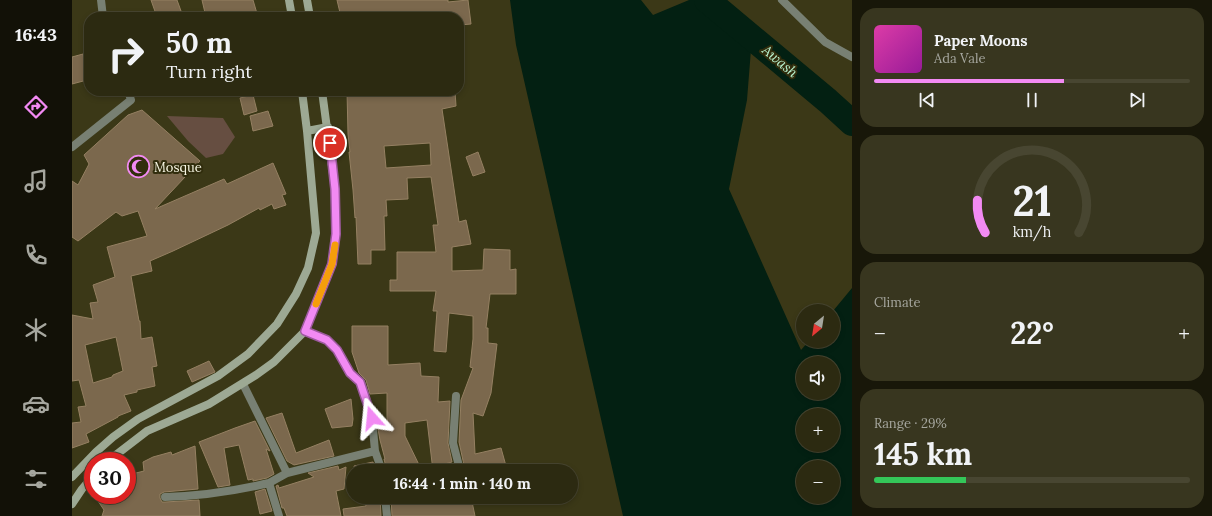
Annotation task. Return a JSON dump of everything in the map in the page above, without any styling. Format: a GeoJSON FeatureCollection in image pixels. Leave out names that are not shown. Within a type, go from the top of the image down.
{"type":"FeatureCollection","features":[{"type":"Feature","properties":{"kind":"main road"},"geometry":{"type":"LineString","coordinates":[[289,0],[291,12]]}},
{"type":"Feature","properties":{"kind":"main road"},"geometry":{"type":"LineString","coordinates":[[307,0],[309,12]]}},
{"type":"Feature","properties":{"kind":"main road"},"geometry":{"type":"LineString","coordinates":[[72,477],[113,436],[138,419],[218,376],[248,354],[277,324],[296,294],[308,268],[316,233],[308,131],[303,96]]}},
{"type":"Feature","properties":{"kind":"main road"},"geometry":{"type":"LineString","coordinates":[[120,452],[147,431],[209,404],[242,384],[274,362],[305,331],[332,264],[336,234],[335,189],[323,96]]}},
{"type":"Feature","properties":{"kind":"main road"},"geometry":{"type":"LineString","coordinates":[[308,131],[328,127]]}},
{"type":"Feature","properties":{"kind":"main road"},"geometry":{"type":"LineString","coordinates":[[72,504],[84,488]]}},
{"type":"Feature","properties":{"kind":"street"},"geometry":{"type":"LineString","coordinates":[[101,0],[103,12]]}},
{"type":"Feature","properties":{"kind":"street"},"geometry":{"type":"LineString","coordinates":[[782,0],[825,42],[852,57]]}},
{"type":"Feature","properties":{"kind":"street"},"geometry":{"type":"LineString","coordinates":[[72,147],[131,100],[130,96]]}},
{"type":"Feature","properties":{"kind":"street"},"geometry":{"type":"LineString","coordinates":[[305,331],[327,340],[337,350],[350,373],[360,382],[372,418],[375,451],[380,464]]}},
{"type":"Feature","properties":{"kind":"street"},"geometry":{"type":"LineString","coordinates":[[242,384],[286,473]]}},
{"type":"Feature","properties":{"kind":"street"},"geometry":{"type":"LineString","coordinates":[[456,396],[453,443],[458,464]]}},
{"type":"Feature","properties":{"kind":"street"},"geometry":{"type":"LineString","coordinates":[[165,498],[229,492],[269,483],[286,473],[375,451]]}},
{"type":"Feature","properties":{"kind":"street"},"geometry":{"type":"LineString","coordinates":[[269,483],[279,516]]}},
{"type":"Feature","properties":{"kind":"street"},"geometry":{"type":"LineString","coordinates":[[386,504],[387,516]]}},
{"type":"Feature","properties":{"kind":"shaded area"},"geometry":{"type":"Polygon","coordinates":[[[510,0],[641,0],[653,15],[689,0],[707,0],[752,37],[747,100],[729,189],[796,339],[796,348],[800,348],[801,350],[803,348],[840,348],[840,304],[839,304],[852,288],[852,516],[623,516],[516,45],[510,0]]]}},
{"type":"Feature","properties":{"kind":"shaded area"},"geometry":{"type":"Polygon","coordinates":[[[167,116],[223,118],[235,137],[223,154],[206,158],[188,141],[167,116]]]}},
{"type":"Feature","properties":{"kind":"building"},"geometry":{"type":"Polygon","coordinates":[[[151,0],[177,0],[181,11],[178,12],[155,12],[151,0]]]}},
{"type":"Feature","properties":{"kind":"building"},"geometry":{"type":"Polygon","coordinates":[[[202,0],[253,0],[257,12],[205,12],[202,0]]]}},
{"type":"Feature","properties":{"kind":"building"},"geometry":{"type":"Polygon","coordinates":[[[337,0],[448,0],[448,2],[468,0],[471,24],[464,25],[464,12],[340,12],[337,0]]]}},
{"type":"Feature","properties":{"kind":"building"},"geometry":{"type":"Polygon","coordinates":[[[83,54],[84,81],[72,84],[72,57],[83,54]]]}},
{"type":"Feature","properties":{"kind":"building"},"geometry":{"type":"Polygon","coordinates":[[[253,96],[257,111],[244,115],[240,98],[253,96]]]}},
{"type":"Feature","properties":{"kind":"building"},"geometry":{"type":"Polygon","coordinates":[[[347,96],[455,96],[456,106],[442,109],[459,222],[466,220],[471,244],[452,247],[452,271],[483,270],[484,249],[510,250],[510,270],[516,269],[516,294],[490,294],[486,328],[488,328],[488,343],[497,344],[491,393],[483,416],[473,413],[475,454],[501,448],[505,464],[464,464],[459,442],[461,400],[473,368],[470,367],[473,339],[473,316],[449,313],[446,352],[434,351],[437,311],[433,311],[436,291],[390,291],[390,280],[397,280],[397,252],[436,252],[433,225],[438,225],[431,177],[407,178],[408,199],[386,200],[387,216],[384,216],[385,250],[371,250],[371,264],[358,264],[356,217],[355,218],[349,152],[347,96]],[[430,143],[384,146],[386,168],[431,165],[430,143]]]}},
{"type":"Feature","properties":{"kind":"building"},"geometry":{"type":"Polygon","coordinates":[[[142,110],[200,161],[155,209],[224,179],[227,184],[273,163],[286,194],[282,195],[286,205],[274,209],[272,204],[260,210],[259,208],[228,225],[150,261],[152,271],[131,276],[140,321],[141,339],[152,337],[157,366],[152,367],[155,386],[124,395],[131,411],[118,416],[86,434],[89,442],[72,448],[72,423],[81,422],[78,407],[86,406],[79,380],[72,381],[72,315],[93,319],[90,303],[98,302],[93,285],[115,277],[107,247],[147,236],[138,211],[122,216],[116,212],[78,241],[72,237],[72,181],[78,185],[89,164],[84,155],[128,115],[142,110]],[[116,337],[85,345],[93,383],[112,377],[113,375],[123,371],[116,337]]]}},
{"type":"Feature","properties":{"kind":"building"},"geometry":{"type":"Polygon","coordinates":[[[268,111],[273,126],[253,131],[250,116],[268,111]]]}},
{"type":"Feature","properties":{"kind":"building"},"geometry":{"type":"Polygon","coordinates":[[[478,152],[485,172],[473,176],[466,157],[478,152]]]}},
{"type":"Feature","properties":{"kind":"building"},"geometry":{"type":"Polygon","coordinates":[[[352,326],[388,326],[388,365],[420,363],[421,376],[439,377],[438,402],[450,401],[448,443],[452,462],[444,464],[432,464],[427,420],[405,423],[405,436],[419,464],[385,464],[378,429],[387,428],[387,393],[370,394],[366,380],[359,373],[352,352],[352,326]]]}},
{"type":"Feature","properties":{"kind":"building"},"geometry":{"type":"Polygon","coordinates":[[[209,361],[215,372],[192,382],[187,371],[209,361]]]}},
{"type":"Feature","properties":{"kind":"building"},"geometry":{"type":"Polygon","coordinates":[[[351,399],[353,419],[352,426],[332,428],[325,409],[351,399]]]}},
{"type":"Feature","properties":{"kind":"building"},"geometry":{"type":"Polygon","coordinates":[[[282,413],[296,453],[329,440],[334,456],[294,465],[287,461],[266,418],[282,413]]]}},
{"type":"Feature","properties":{"kind":"building"},"geometry":{"type":"Polygon","coordinates":[[[255,421],[270,451],[266,449],[274,474],[267,478],[253,481],[253,479],[248,480],[239,445],[224,448],[230,485],[218,487],[199,442],[255,421]]]}},
{"type":"Feature","properties":{"kind":"building"},"geometry":{"type":"Polygon","coordinates":[[[195,446],[198,489],[164,492],[160,494],[160,498],[162,502],[199,500],[200,516],[102,516],[104,510],[100,504],[136,504],[136,473],[144,471],[143,462],[153,457],[171,452],[172,455],[195,446]]]}},
{"type":"Feature","properties":{"kind":"building"},"geometry":{"type":"Polygon","coordinates":[[[373,462],[374,464],[364,464],[373,462]]]}},
{"type":"Feature","properties":{"kind":"building"},"geometry":{"type":"Polygon","coordinates":[[[338,466],[339,470],[346,467],[344,489],[336,491],[341,516],[287,516],[284,508],[282,508],[276,486],[278,485],[279,488],[314,477],[308,473],[338,466]]]}},
{"type":"Feature","properties":{"kind":"building"},"geometry":{"type":"Polygon","coordinates":[[[265,489],[272,511],[260,514],[255,492],[265,489]]]}},
{"type":"Feature","properties":{"kind":"building"},"geometry":{"type":"Polygon","coordinates":[[[366,504],[380,504],[381,516],[344,516],[343,509],[366,506],[366,504]]]}},
{"type":"Feature","properties":{"kind":"building"},"geometry":{"type":"Polygon","coordinates":[[[391,504],[472,504],[475,516],[392,516],[391,504]]]}},
{"type":"Feature","properties":{"kind":"waterway","name":"Awash"},"geometry":{"type":"LineString","coordinates":[[707,0],[828,101],[852,123]]}},
{"type":"Feature","properties":{"kind":"slow traffic"},"geometry":{"type":"LineString","coordinates":[[316,304],[332,264],[335,245]]}},
{"type":"Feature","properties":{"kind":"place","name":"Mosque"},"geometry":{"type":"Point","coordinates":[138,167]}},
{"type":"Feature","properties":{"kind":"route"},"geometry":{"type":"LineString","coordinates":[[330,143],[335,189],[336,234],[332,264],[305,331],[327,340],[337,350],[350,373],[360,382],[372,418]]}}]}
